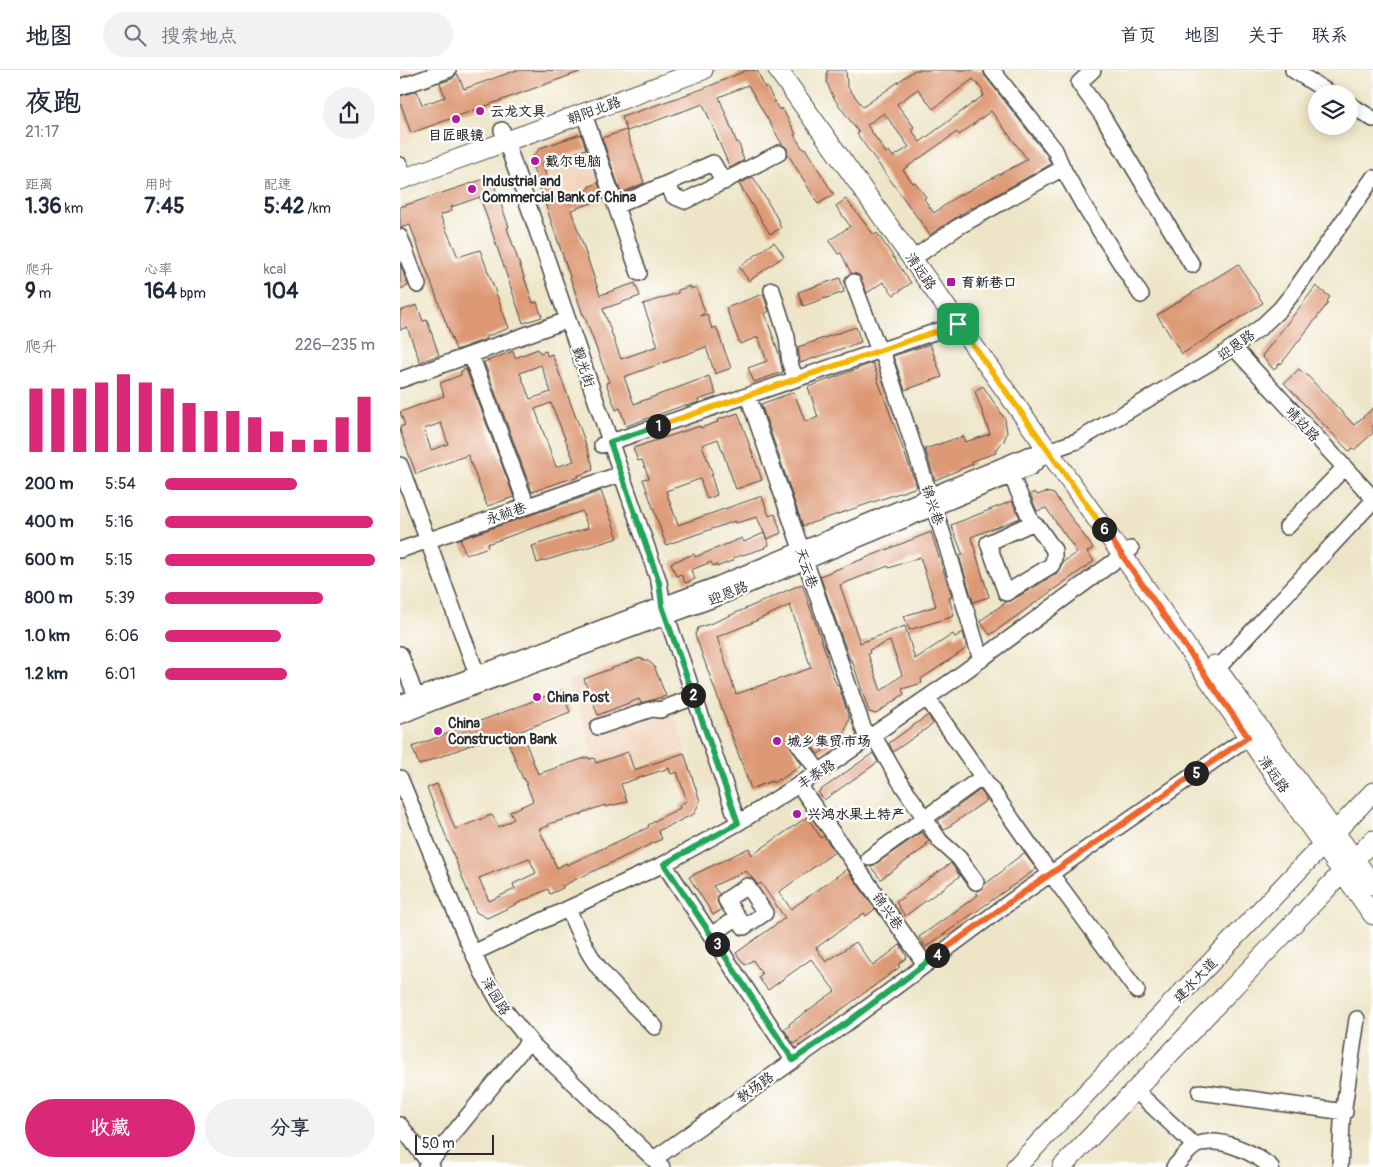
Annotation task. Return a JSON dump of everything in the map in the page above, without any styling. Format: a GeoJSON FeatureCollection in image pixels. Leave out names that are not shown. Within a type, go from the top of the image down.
{"type":"FeatureCollection","features":[{"type":"Feature","properties":{"kind":"main road","name":"朝阳北路"},"geometry":{"type":"LineString","coordinates":[[401,172],[499,138],[667,70]]}},
{"type":"Feature","properties":{"kind":"main road","name":"朝阳北路"},"geometry":{"type":"LineString","coordinates":[[499,138],[584,114],[703,70]]}},
{"type":"Feature","properties":{"kind":"main road","name":"清远路"},"geometry":{"type":"LineString","coordinates":[[778,70],[958,324],[1053,449],[1127,552],[1217,669],[1329,839]]}},
{"type":"Feature","properties":{"kind":"main road","name":"清远路"},"geometry":{"type":"LineString","coordinates":[[792,70],[921,253],[1053,449]]}},
{"type":"Feature","properties":{"kind":"main road","name":"清远路"},"geometry":{"type":"LineString","coordinates":[[1127,552],[1248,737],[1349,866],[1373,914]]}},
{"type":"Feature","properties":{"kind":"main road","name":"建水大道"},"geometry":{"type":"LineString","coordinates":[[1016,1167],[1373,792]]}},
{"type":"Feature","properties":{"kind":"main road"},"geometry":{"type":"LineString","coordinates":[[1062,1167],[1373,840]]}},
{"type":"Feature","properties":{"kind":"main road","name":"清远路"},"geometry":{"type":"LineString","coordinates":[[1349,866],[1373,884]]}},
{"type":"Feature","properties":{"kind":"street"},"geometry":{"type":"LineString","coordinates":[[400,87],[448,70]]}},
{"type":"Feature","properties":{"kind":"street"},"geometry":{"type":"LineString","coordinates":[[992,70],[1055,150],[1084,206],[1141,295]]}},
{"type":"Feature","properties":{"kind":"street"},"geometry":{"type":"LineString","coordinates":[[1093,70],[1079,82],[1102,115],[1192,265]]}},
{"type":"Feature","properties":{"kind":"street"},"geometry":{"type":"LineString","coordinates":[[1292,70],[1316,85]]}},
{"type":"Feature","properties":{"kind":"street"},"geometry":{"type":"LineString","coordinates":[[1358,110],[1373,119]]}},
{"type":"Feature","properties":{"kind":"street"},"geometry":{"type":"LineString","coordinates":[[584,114],[639,273]]}},
{"type":"Feature","properties":{"kind":"street","name":"觐光街"},"geometry":{"type":"LineString","coordinates":[[499,138],[559,324],[659,582],[664,611]]}},
{"type":"Feature","properties":{"kind":"street","name":"觐光街"},"geometry":{"type":"LineString","coordinates":[[499,138],[606,444],[612,477],[650,585],[664,611],[738,823]]}},
{"type":"Feature","properties":{"kind":"street"},"geometry":{"type":"LineString","coordinates":[[668,183],[673,196],[684,202],[780,153]]}},
{"type":"Feature","properties":{"kind":"street"},"geometry":{"type":"LineString","coordinates":[[616,206],[713,163],[724,182]]}},
{"type":"Feature","properties":{"kind":"street"},"geometry":{"type":"LineString","coordinates":[[921,253],[958,227],[1063,168]]}},
{"type":"Feature","properties":{"kind":"street","name":"迎恩路"},"geometry":{"type":"LineString","coordinates":[[400,703],[477,674],[664,611],[722,596],[803,556],[932,502],[1028,455],[1077,441],[1234,348],[1260,328],[1286,303],[1373,178]]}},
{"type":"Feature","properties":{"kind":"street"},"geometry":{"type":"LineString","coordinates":[[400,237],[418,285]]}},
{"type":"Feature","properties":{"kind":"street","name":"锦兴巷"},"geometry":{"type":"LineString","coordinates":[[853,282],[880,351],[932,502],[981,660]]}},
{"type":"Feature","properties":{"kind":"street"},"geometry":{"type":"LineString","coordinates":[[772,290],[787,338],[790,364],[796,380]]}},
{"type":"Feature","properties":{"kind":"street"},"geometry":{"type":"LineString","coordinates":[[400,380],[559,324]]}},
{"type":"Feature","properties":{"kind":"street"},"geometry":{"type":"LineString","coordinates":[[606,444],[958,324]]}},
{"type":"Feature","properties":{"kind":"street","name":"靖边路"},"geometry":{"type":"LineString","coordinates":[[1234,348],[1373,500]]}},
{"type":"Feature","properties":{"kind":"street"},"geometry":{"type":"LineString","coordinates":[[471,354],[527,506]]}},
{"type":"Feature","properties":{"kind":"street","name":"天云巷"},"geometry":{"type":"LineString","coordinates":[[748,396],[803,556],[870,737],[940,841],[959,858],[976,882]]}},
{"type":"Feature","properties":{"kind":"street","name":"迎恩路"},"geometry":{"type":"LineString","coordinates":[[932,502],[1031,467],[1053,449]]}},
{"type":"Feature","properties":{"kind":"street"},"geometry":{"type":"LineString","coordinates":[[400,465],[477,674]]}},
{"type":"Feature","properties":{"kind":"street"},"geometry":{"type":"LineString","coordinates":[[1287,527],[1344,468]]}},
{"type":"Feature","properties":{"kind":"street"},"geometry":{"type":"LineString","coordinates":[[1011,475],[1032,523],[1038,527],[1054,550],[1052,565],[1006,593],[988,543],[1032,523]]}},
{"type":"Feature","properties":{"kind":"street","name":"永祯巷"},"geometry":{"type":"LineString","coordinates":[[400,550],[612,477]]}},
{"type":"Feature","properties":{"kind":"street"},"geometry":{"type":"LineString","coordinates":[[1217,669],[1373,500]]}},
{"type":"Feature","properties":{"kind":"street","name":"丰泰路"},"geometry":{"type":"LineString","coordinates":[[473,954],[664,864],[738,823],[819,772],[927,698],[1127,552]]}},
{"type":"Feature","properties":{"kind":"street","name":"迎恩路"},"geometry":{"type":"LineString","coordinates":[[400,716],[664,611]]}},
{"type":"Feature","properties":{"kind":"street"},"geometry":{"type":"LineString","coordinates":[[400,654],[416,697]]}},
{"type":"Feature","properties":{"kind":"street"},"geometry":{"type":"LineString","coordinates":[[598,727],[652,709],[660,710],[694,697]]}},
{"type":"Feature","properties":{"kind":"street"},"geometry":{"type":"LineString","coordinates":[[927,698],[1051,874],[1137,991]]}},
{"type":"Feature","properties":{"kind":"street","name":"教场路"},"geometry":{"type":"LineString","coordinates":[[658,1163],[793,1060],[848,1022],[925,964],[1248,737]]}},
{"type":"Feature","properties":{"kind":"street"},"geometry":{"type":"LineString","coordinates":[[798,743],[819,772]]}},
{"type":"Feature","properties":{"kind":"street","name":"泽园路"},"geometry":{"type":"LineString","coordinates":[[400,778],[473,954],[502,1007],[529,1041],[658,1163]]}},
{"type":"Feature","properties":{"kind":"street"},"geometry":{"type":"LineString","coordinates":[[869,858],[974,783]]}},
{"type":"Feature","properties":{"kind":"street","name":"锦兴巷"},"geometry":{"type":"LineString","coordinates":[[799,785],[925,964]]}},
{"type":"Feature","properties":{"kind":"street"},"geometry":{"type":"LineString","coordinates":[[664,864],[793,1060]]}},
{"type":"Feature","properties":{"kind":"street"},"geometry":{"type":"LineString","coordinates":[[568,909],[596,963],[613,984],[656,1027]]}},
{"type":"Feature","properties":{"kind":"street"},"geometry":{"type":"LineString","coordinates":[[710,935],[738,917]]}},
{"type":"Feature","properties":{"kind":"street"},"geometry":{"type":"LineString","coordinates":[[1340,1167],[1342,1121],[1345,1112],[1357,1019]]}},
{"type":"Feature","properties":{"kind":"street"},"geometry":{"type":"LineString","coordinates":[[400,1125],[429,1166],[529,1041]]}},
{"type":"Feature","properties":{"kind":"street"},"geometry":{"type":"LineString","coordinates":[[1135,1090],[1195,1146]]}},
{"type":"Feature","properties":{"kind":"street"},"geometry":{"type":"LineString","coordinates":[[1200,1092],[1345,1112]]}},
{"type":"Feature","properties":{"kind":"street"},"geometry":{"type":"LineString","coordinates":[[1174,1167],[1195,1146],[1215,1143],[1236,1147],[1256,1156],[1271,1167]]}},
{"type":"Feature","properties":{"kind":"shaded area"},"geometry":{"type":"Polygon","coordinates":[[[400,70],[517,70],[464,89],[458,72],[400,93],[400,70]]]}},
{"type":"Feature","properties":{"kind":"shaded area"},"geometry":{"type":"Polygon","coordinates":[[[400,102],[414,139],[400,144],[400,102]]]}},
{"type":"Feature","properties":{"kind":"shaded area"},"geometry":{"type":"Polygon","coordinates":[[[586,130],[610,200],[547,221],[528,167],[531,152],[534,147],[586,130]]]}},
{"type":"Feature","properties":{"kind":"shaded area"},"geometry":{"type":"Polygon","coordinates":[[[640,654],[647,655],[654,661],[686,750],[603,779],[568,681],[640,654]]]}},
{"type":"Feature","properties":{"kind":"building"},"geometry":{"type":"Polygon","coordinates":[[[517,70],[582,71],[411,133],[400,102],[400,96],[417,91],[422,105],[445,97],[440,83],[452,79],[457,73],[464,89],[517,70]]]}},
{"type":"Feature","properties":{"kind":"building"},"geometry":{"type":"Polygon","coordinates":[[[747,70],[757,70],[765,88],[767,87],[779,110],[782,108],[796,134],[794,135],[803,149],[805,148],[834,195],[818,204],[788,154],[787,148],[782,144],[748,85],[719,97],[744,160],[730,168],[703,104],[627,131],[622,117],[705,88],[747,70]]]}},
{"type":"Feature","properties":{"kind":"building"},"geometry":{"type":"Polygon","coordinates":[[[827,70],[846,70],[847,86],[863,107],[915,70],[983,70],[985,76],[1046,154],[1051,164],[972,207],[930,235],[857,134],[859,133],[833,97],[827,83],[827,70]],[[973,79],[933,109],[918,89],[897,104],[914,127],[911,129],[920,142],[984,95],[973,79]],[[991,111],[959,135],[957,132],[903,170],[926,197],[924,199],[934,213],[956,197],[1027,159],[991,111]],[[884,113],[867,125],[886,153],[889,151],[893,157],[909,147],[884,113]]]}},
{"type":"Feature","properties":{"kind":"building"},"geometry":{"type":"Polygon","coordinates":[[[626,130],[644,183],[621,193],[602,138],[626,130]]]}},
{"type":"Feature","properties":{"kind":"building"},"geometry":{"type":"Polygon","coordinates":[[[581,134],[586,149],[542,163],[554,198],[556,197],[557,200],[589,189],[588,187],[598,183],[604,199],[571,210],[600,295],[635,283],[640,296],[603,309],[621,359],[658,346],[643,304],[678,293],[678,290],[690,286],[691,289],[696,287],[705,312],[700,316],[707,314],[712,329],[716,327],[731,368],[715,374],[706,347],[624,377],[634,404],[709,376],[716,394],[698,400],[699,402],[685,405],[626,426],[620,408],[616,410],[606,383],[609,382],[583,315],[532,165],[533,156],[540,148],[581,134]]]}},
{"type":"Feature","properties":{"kind":"building"},"geometry":{"type":"Polygon","coordinates":[[[753,177],[780,223],[781,228],[770,234],[739,184],[753,177]]]}},
{"type":"Feature","properties":{"kind":"building"},"geometry":{"type":"Polygon","coordinates":[[[487,178],[493,183],[497,193],[533,303],[537,302],[542,317],[523,323],[480,197],[451,207],[452,211],[440,215],[458,257],[480,250],[509,328],[456,350],[410,225],[400,228],[400,207],[487,178]]]}},
{"type":"Feature","properties":{"kind":"building"},"geometry":{"type":"Polygon","coordinates":[[[846,199],[874,235],[877,233],[911,283],[894,295],[883,282],[867,293],[859,275],[851,273],[841,253],[838,254],[829,241],[850,226],[836,206],[846,199]]]}},
{"type":"Feature","properties":{"kind":"building"},"geometry":{"type":"Polygon","coordinates":[[[774,242],[784,256],[749,281],[739,267],[774,242]]]}},
{"type":"Feature","properties":{"kind":"building"},"geometry":{"type":"Polygon","coordinates":[[[400,264],[408,286],[400,289],[400,264]]]}},
{"type":"Feature","properties":{"kind":"building"},"geometry":{"type":"Polygon","coordinates":[[[1238,264],[1263,303],[1182,354],[1157,315],[1238,264]]]}},
{"type":"Feature","properties":{"kind":"building"},"geometry":{"type":"Polygon","coordinates":[[[840,278],[844,292],[803,306],[798,292],[840,278]]]}},
{"type":"Feature","properties":{"kind":"building"},"geometry":{"type":"Polygon","coordinates":[[[1316,286],[1330,297],[1327,301],[1328,303],[1281,364],[1274,370],[1262,356],[1316,286]]]}},
{"type":"Feature","properties":{"kind":"building"},"geometry":{"type":"Polygon","coordinates":[[[763,294],[769,311],[765,314],[779,354],[783,372],[754,382],[748,368],[767,361],[758,337],[740,344],[726,308],[763,294]]]}},
{"type":"Feature","properties":{"kind":"building"},"geometry":{"type":"Polygon","coordinates":[[[417,305],[423,321],[427,320],[439,355],[420,362],[407,327],[400,330],[400,311],[417,305]]]}},
{"type":"Feature","properties":{"kind":"building"},"geometry":{"type":"Polygon","coordinates":[[[856,327],[861,342],[800,363],[798,347],[856,327]]]}},
{"type":"Feature","properties":{"kind":"building"},"geometry":{"type":"Polygon","coordinates":[[[930,344],[942,377],[905,390],[893,356],[930,344]]]}},
{"type":"Feature","properties":{"kind":"building"},"geometry":{"type":"Polygon","coordinates":[[[538,349],[540,353],[546,351],[547,356],[552,354],[583,436],[593,470],[570,480],[532,492],[484,362],[513,351],[515,358],[538,349]],[[541,365],[520,373],[530,399],[551,392],[541,365]],[[551,403],[535,409],[556,467],[574,461],[551,403]]]}},
{"type":"Feature","properties":{"kind":"building"},"geometry":{"type":"Polygon","coordinates":[[[873,363],[917,487],[803,526],[761,404],[794,392],[805,422],[818,417],[808,387],[873,363]]]}},
{"type":"Feature","properties":{"kind":"building"},"geometry":{"type":"Polygon","coordinates":[[[466,369],[514,497],[487,506],[468,455],[416,474],[400,430],[400,427],[405,425],[400,412],[444,396],[440,383],[461,375],[461,371],[466,369]],[[441,423],[424,429],[431,450],[448,444],[441,423]]]}},
{"type":"Feature","properties":{"kind":"building"},"geometry":{"type":"Polygon","coordinates":[[[1299,369],[1354,425],[1373,408],[1373,433],[1354,450],[1353,448],[1349,451],[1284,383],[1299,369]]]}},
{"type":"Feature","properties":{"kind":"building"},"geometry":{"type":"Polygon","coordinates":[[[983,386],[1005,419],[1007,433],[1004,441],[995,450],[996,453],[972,461],[973,464],[935,480],[925,449],[963,436],[965,442],[990,434],[975,391],[983,386]]]}},
{"type":"Feature","properties":{"kind":"building"},"geometry":{"type":"Polygon","coordinates":[[[738,413],[762,480],[736,489],[718,439],[702,445],[713,475],[711,475],[717,495],[707,499],[700,479],[666,491],[678,525],[762,496],[769,516],[775,514],[781,533],[767,539],[757,517],[735,523],[735,521],[666,545],[643,479],[649,478],[642,460],[638,461],[633,448],[718,422],[717,420],[738,413]]]}},
{"type":"Feature","properties":{"kind":"building"},"geometry":{"type":"Polygon","coordinates":[[[601,491],[618,538],[537,563],[532,546],[588,528],[582,511],[487,544],[488,547],[466,555],[460,539],[601,491]]]}},
{"type":"Feature","properties":{"kind":"building"},"geometry":{"type":"Polygon","coordinates":[[[1035,492],[1037,495],[1046,492],[1054,494],[1093,548],[1087,552],[1094,561],[990,635],[980,621],[1006,602],[1011,601],[1057,573],[1063,562],[1077,552],[1046,508],[1037,511],[1030,494],[1035,492]]]}},
{"type":"Feature","properties":{"kind":"building"},"geometry":{"type":"Polygon","coordinates":[[[1012,501],[1020,518],[971,537],[989,597],[973,602],[959,556],[963,555],[951,525],[1012,501]]]}},
{"type":"Feature","properties":{"kind":"building"},"geometry":{"type":"Polygon","coordinates":[[[931,532],[952,597],[949,598],[954,616],[909,630],[904,616],[936,606],[920,557],[889,568],[888,566],[840,585],[860,643],[905,626],[915,659],[953,634],[955,637],[963,632],[967,648],[921,679],[922,683],[902,689],[904,694],[876,714],[869,712],[852,660],[850,660],[820,576],[931,532]],[[890,641],[869,650],[870,653],[868,654],[881,691],[902,675],[890,641]]]}},
{"type":"Feature","properties":{"kind":"building"},"geometry":{"type":"Polygon","coordinates":[[[764,533],[769,545],[765,548],[733,558],[734,560],[717,567],[717,565],[713,566],[711,562],[691,570],[695,579],[685,583],[681,574],[676,576],[671,563],[694,554],[695,557],[742,538],[744,542],[764,533]]]}},
{"type":"Feature","properties":{"kind":"building"},"geometry":{"type":"Polygon","coordinates":[[[802,584],[849,718],[844,734],[818,754],[802,735],[792,736],[789,744],[802,765],[773,783],[772,781],[751,789],[695,635],[698,628],[802,584]],[[790,605],[717,637],[736,694],[811,668],[790,605]]]}},
{"type":"Feature","properties":{"kind":"building"},"geometry":{"type":"Polygon","coordinates":[[[639,658],[648,661],[654,666],[666,696],[641,703],[639,699],[598,715],[584,679],[639,658]]]}},
{"type":"Feature","properties":{"kind":"building"},"geometry":{"type":"Polygon","coordinates":[[[562,690],[570,712],[521,731],[538,774],[588,757],[589,759],[594,758],[596,763],[628,752],[634,770],[684,753],[700,801],[694,814],[658,831],[662,839],[562,886],[563,888],[550,894],[548,889],[487,918],[476,912],[427,788],[437,784],[455,829],[492,815],[499,827],[514,819],[510,812],[533,801],[504,732],[419,765],[412,747],[562,690]],[[669,768],[621,784],[627,802],[605,807],[605,805],[583,814],[548,824],[549,826],[539,829],[557,868],[649,827],[648,825],[654,821],[680,808],[679,805],[687,801],[677,772],[671,774],[669,768]],[[529,858],[479,878],[489,901],[515,889],[513,884],[536,873],[529,858]]]}},
{"type":"Feature","properties":{"kind":"building"},"geometry":{"type":"Polygon","coordinates":[[[928,715],[933,724],[893,752],[889,743],[928,715]]]}},
{"type":"Feature","properties":{"kind":"building"},"geometry":{"type":"Polygon","coordinates":[[[873,753],[878,762],[824,800],[818,792],[873,753]]]}},
{"type":"Feature","properties":{"kind":"building"},"geometry":{"type":"Polygon","coordinates":[[[980,790],[987,800],[944,830],[938,821],[980,790]]]}},
{"type":"Feature","properties":{"kind":"building"},"geometry":{"type":"Polygon","coordinates":[[[807,817],[821,838],[824,836],[835,852],[779,892],[791,909],[847,869],[875,909],[866,916],[864,913],[816,948],[826,962],[856,942],[873,966],[900,945],[907,957],[898,965],[900,967],[794,1044],[784,1029],[835,991],[811,959],[768,990],[758,977],[762,974],[753,960],[745,965],[736,953],[785,918],[761,883],[758,885],[746,871],[713,886],[719,894],[717,901],[721,910],[713,915],[689,877],[749,848],[752,855],[807,817]]]}},
{"type":"Feature","properties":{"kind":"building"},"geometry":{"type":"Polygon","coordinates":[[[922,832],[929,841],[926,844],[927,846],[881,879],[871,867],[922,832]]]}},
{"type":"Feature","properties":{"kind":"building"},"geometry":{"type":"Polygon","coordinates":[[[1024,853],[1036,869],[926,947],[919,937],[978,895],[976,892],[1024,853]]]}},
{"type":"Feature","properties":{"kind":"building"},"geometry":{"type":"Polygon","coordinates":[[[951,863],[960,876],[905,916],[896,902],[951,863]]]}},
{"type":"Feature","properties":{"kind":"place","name":"云龙文具"},"geometry":{"type":"Point","coordinates":[480,111]}},
{"type":"Feature","properties":{"kind":"place","name":"目匠眼镜"},"geometry":{"type":"Point","coordinates":[456,119]}},
{"type":"Feature","properties":{"kind":"place","name":"戴尔电脑"},"geometry":{"type":"Point","coordinates":[535,161]}},
{"type":"Feature","properties":{"kind":"place","name":"Industrial and Commercial Bank of China"},"geometry":{"type":"Point","coordinates":[472,189]}},
{"type":"Feature","properties":{"kind":"place","name":"育新巷口"},"geometry":{"type":"Point","coordinates":[951,282]}},
{"type":"Feature","properties":{"kind":"place","name":"China Post"},"geometry":{"type":"Point","coordinates":[537,697]}},
{"type":"Feature","properties":{"kind":"place","name":"China Construction Bank"},"geometry":{"type":"Point","coordinates":[438,731]}},
{"type":"Feature","properties":{"kind":"place","name":"城乡集贸市场"},"geometry":{"type":"Point","coordinates":[777,741]}},
{"type":"Feature","properties":{"kind":"place","name":"兴鸿水果土特产"},"geometry":{"type":"Point","coordinates":[797,814]}},
{"type":"Feature","properties":{"kind":"route"},"geometry":{"type":"LineString","coordinates":[[958,324],[1157,604],[1248,737],[1010,902],[848,1022],[793,1060],[664,864],[738,823],[662,606],[659,582],[610,442],[958,324]]}}]}
